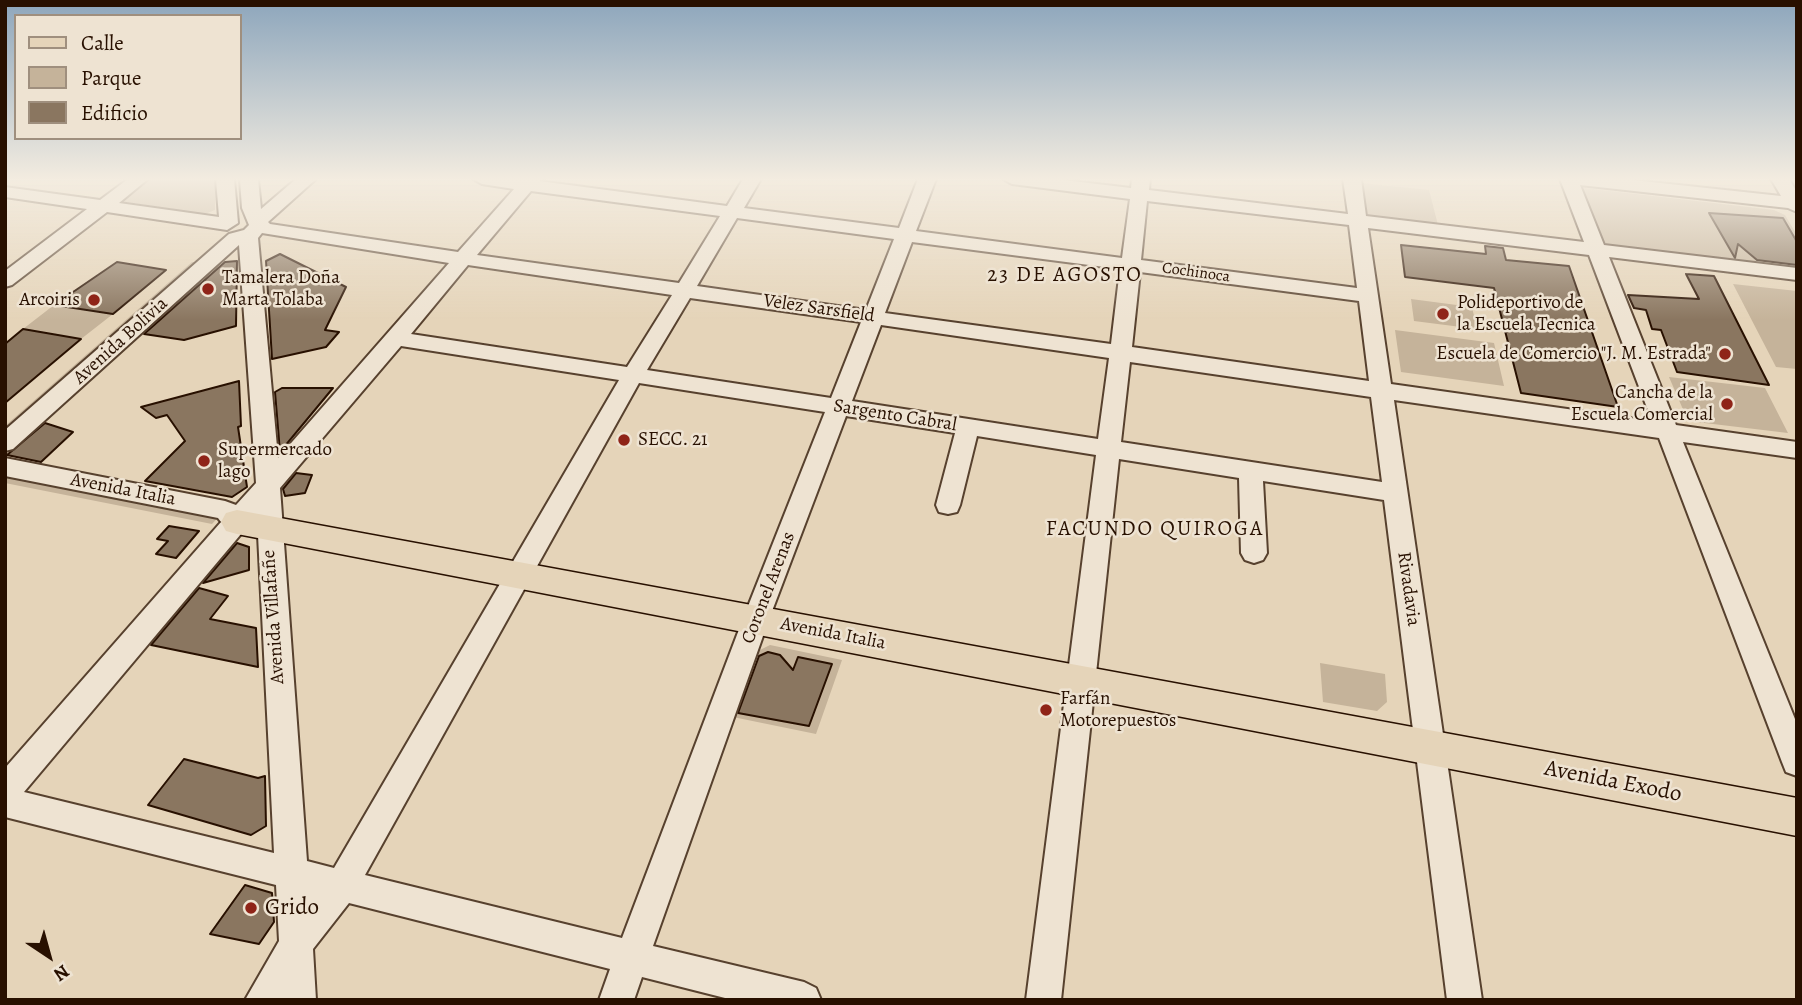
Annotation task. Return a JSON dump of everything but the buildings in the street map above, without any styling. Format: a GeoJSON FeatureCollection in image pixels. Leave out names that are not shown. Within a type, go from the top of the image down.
{"type":"FeatureCollection","features":[{"type":"Feature","properties":{"kind":"main road","name":"Avenida Italia"},"geometry":{"type":"LineString","coordinates":[[253,524],[1430,747]]}},
{"type":"Feature","properties":{"kind":"main road","name":"Avenida Exodo"},"geometry":{"type":"LineString","coordinates":[[1430,747],[1797,817]]}},
{"type":"Feature","properties":{"kind":"street"},"geometry":{"type":"LineString","coordinates":[[5,281],[76,226]]}},
{"type":"Feature","properties":{"kind":"street","name":"Avenida Bolivia"},"geometry":{"type":"LineString","coordinates":[[5,443],[208,264],[241,226]]}},
{"type":"Feature","properties":{"kind":"street","name":"Avenida Bolivia"},"geometry":{"type":"LineString","coordinates":[[5,426],[241,226]]}},
{"type":"Feature","properties":{"kind":"street"},"geometry":{"type":"LineString","coordinates":[[242,226],[250,261],[268,485]]}},
{"type":"Feature","properties":{"kind":"street","name":"Velez Sarsfield"},"geometry":{"type":"LineString","coordinates":[[247,226],[1797,450]]}},
{"type":"Feature","properties":{"kind":"street"},"geometry":{"type":"LineString","coordinates":[[5,791],[253,524],[268,485],[491,226]]}},
{"type":"Feature","properties":{"kind":"street"},"geometry":{"type":"LineString","coordinates":[[262,1000],[296,944],[342,885],[633,375],[724,226]]}},
{"type":"Feature","properties":{"kind":"street","name":"Cochinoca"},"geometry":{"type":"LineString","coordinates":[[837,226],[1368,296]]}},
{"type":"Feature","properties":{"kind":"street","name":"Coronel Arenas"},"geometry":{"type":"LineString","coordinates":[[616,1000],[756,619],[909,226]]}},
{"type":"Feature","properties":{"kind":"street"},"geometry":{"type":"LineString","coordinates":[[1043,1000],[1135,226]]}},
{"type":"Feature","properties":{"kind":"street","name":"Rivadavia"},"geometry":{"type":"LineString","coordinates":[[1359,226],[1465,1000]]}},
{"type":"Feature","properties":{"kind":"street"},"geometry":{"type":"LineString","coordinates":[[1390,226],[1797,274]]}},
{"type":"Feature","properties":{"kind":"street"},"geometry":{"type":"LineString","coordinates":[[1587,226],[1797,762]]}},
{"type":"Feature","properties":{"kind":"street"},"geometry":{"type":"LineString","coordinates":[[250,261],[258,242],[290,234]]}},
{"type":"Feature","properties":{"kind":"street"},"geometry":{"type":"LineString","coordinates":[[208,264],[231,256],[250,261]]}},
{"type":"Feature","properties":{"kind":"street","name":"Sargento Cabral"},"geometry":{"type":"LineString","coordinates":[[395,338],[1395,493]]}},
{"type":"Feature","properties":{"kind":"street"},"geometry":{"type":"LineString","coordinates":[[948,505],[968,427]]}},
{"type":"Feature","properties":{"kind":"street","name":"Avenida Italia"},"geometry":{"type":"LineString","coordinates":[[5,467],[225,510],[253,524]]}},
{"type":"Feature","properties":{"kind":"street"},"geometry":{"type":"LineString","coordinates":[[1251,471],[1254,553]]}},
{"type":"Feature","properties":{"kind":"street","name":"Avenida Italia"},"geometry":{"type":"LineString","coordinates":[[5,483],[212,524],[253,524]]}},
{"type":"Feature","properties":{"kind":"street","name":"Avenida Villafañe"},"geometry":{"type":"LineString","coordinates":[[253,524],[292,875],[299,1000]]}},
{"type":"Feature","properties":{"kind":"street"},"geometry":{"type":"LineString","coordinates":[[5,802],[804,1000]]}},
{"type":"Feature","properties":{"kind":"green space"},"geometry":{"type":"Polygon","coordinates":[[[1592,226],[1792,226],[1797,235],[1797,269],[1610,249],[1598,241],[1592,226]]]}},
{"type":"Feature","properties":{"kind":"green space"},"geometry":{"type":"Polygon","coordinates":[[[192,262],[208,264],[5,443],[5,426],[192,262]]]}},
{"type":"Feature","properties":{"kind":"green space"},"geometry":{"type":"Polygon","coordinates":[[[1733,284],[1797,291],[1797,369],[1776,367],[1733,284]]]}},
{"type":"Feature","properties":{"kind":"green space","name":"Polideportivo de la Escuela Tecnica"},"geometry":{"type":"Polygon","coordinates":[[[1411,299],[1472,307],[1477,329],[1414,321],[1411,299]]]}},
{"type":"Feature","properties":{"kind":"green space"},"geometry":{"type":"Polygon","coordinates":[[[54,305],[113,314],[81,339],[23,329],[54,305]]]}},
{"type":"Feature","properties":{"kind":"green space"},"geometry":{"type":"Polygon","coordinates":[[[1395,330],[1494,343],[1504,386],[1401,372],[1395,330]]]}},
{"type":"Feature","properties":{"kind":"green space","name":"Cancha de la Escuela Comercial"},"geometry":{"type":"Polygon","coordinates":[[[1669,377],[1765,388],[1788,433],[1688,421],[1669,377]]]}},
{"type":"Feature","properties":{"kind":"green space"},"geometry":{"type":"Polygon","coordinates":[[[5,468],[225,510],[212,524],[5,483],[5,468]]]}},
{"type":"Feature","properties":{"kind":"green space"},"geometry":{"type":"Polygon","coordinates":[[[770,645],[842,660],[816,734],[728,716],[752,654],[770,645]]]}},
{"type":"Feature","properties":{"kind":"green space"},"geometry":{"type":"Polygon","coordinates":[[[1320,663],[1385,674],[1387,702],[1377,711],[1323,702],[1320,663]]]}},
{"type":"Feature","properties":{"kind":"place","name":"Tamalera Doña Marta Tolaba"},"geometry":{"type":"Point","coordinates":[208,289]}},
{"type":"Feature","properties":{"kind":"place","name":"Arcoiris"},"geometry":{"type":"Point","coordinates":[94,300]}},
{"type":"Feature","properties":{"kind":"place","name":"Polideportivo de la Escuela Tecnica"},"geometry":{"type":"Point","coordinates":[1443,314]}},
{"type":"Feature","properties":{"kind":"place","name":"Escuela de Comercio \"J. M. Estrada\""},"geometry":{"type":"Point","coordinates":[1725,354]}},
{"type":"Feature","properties":{"kind":"place","name":"Cancha de la Escuela Comercial"},"geometry":{"type":"Point","coordinates":[1727,404]}},
{"type":"Feature","properties":{"kind":"place","name":"SECC. 21"},"geometry":{"type":"Point","coordinates":[624,440]}},
{"type":"Feature","properties":{"kind":"place","name":"Supermercado lago"},"geometry":{"type":"Point","coordinates":[204,461]}},
{"type":"Feature","properties":{"kind":"place","name":"Farfán Motorepuestos"},"geometry":{"type":"Point","coordinates":[1046,710]}},
{"type":"Feature","properties":{"kind":"place","name":"Grido"},"geometry":{"type":"Point","coordinates":[251,908]}},
{"type":"Feature","properties":{"kind":"district","name":"23 DE AGOSTO"},"geometry":{"type":"Point","coordinates":[1065,276]}},
{"type":"Feature","properties":{"kind":"district","name":"FACUNDO QUIROGA"},"geometry":{"type":"Point","coordinates":[1155,530]}}]}
